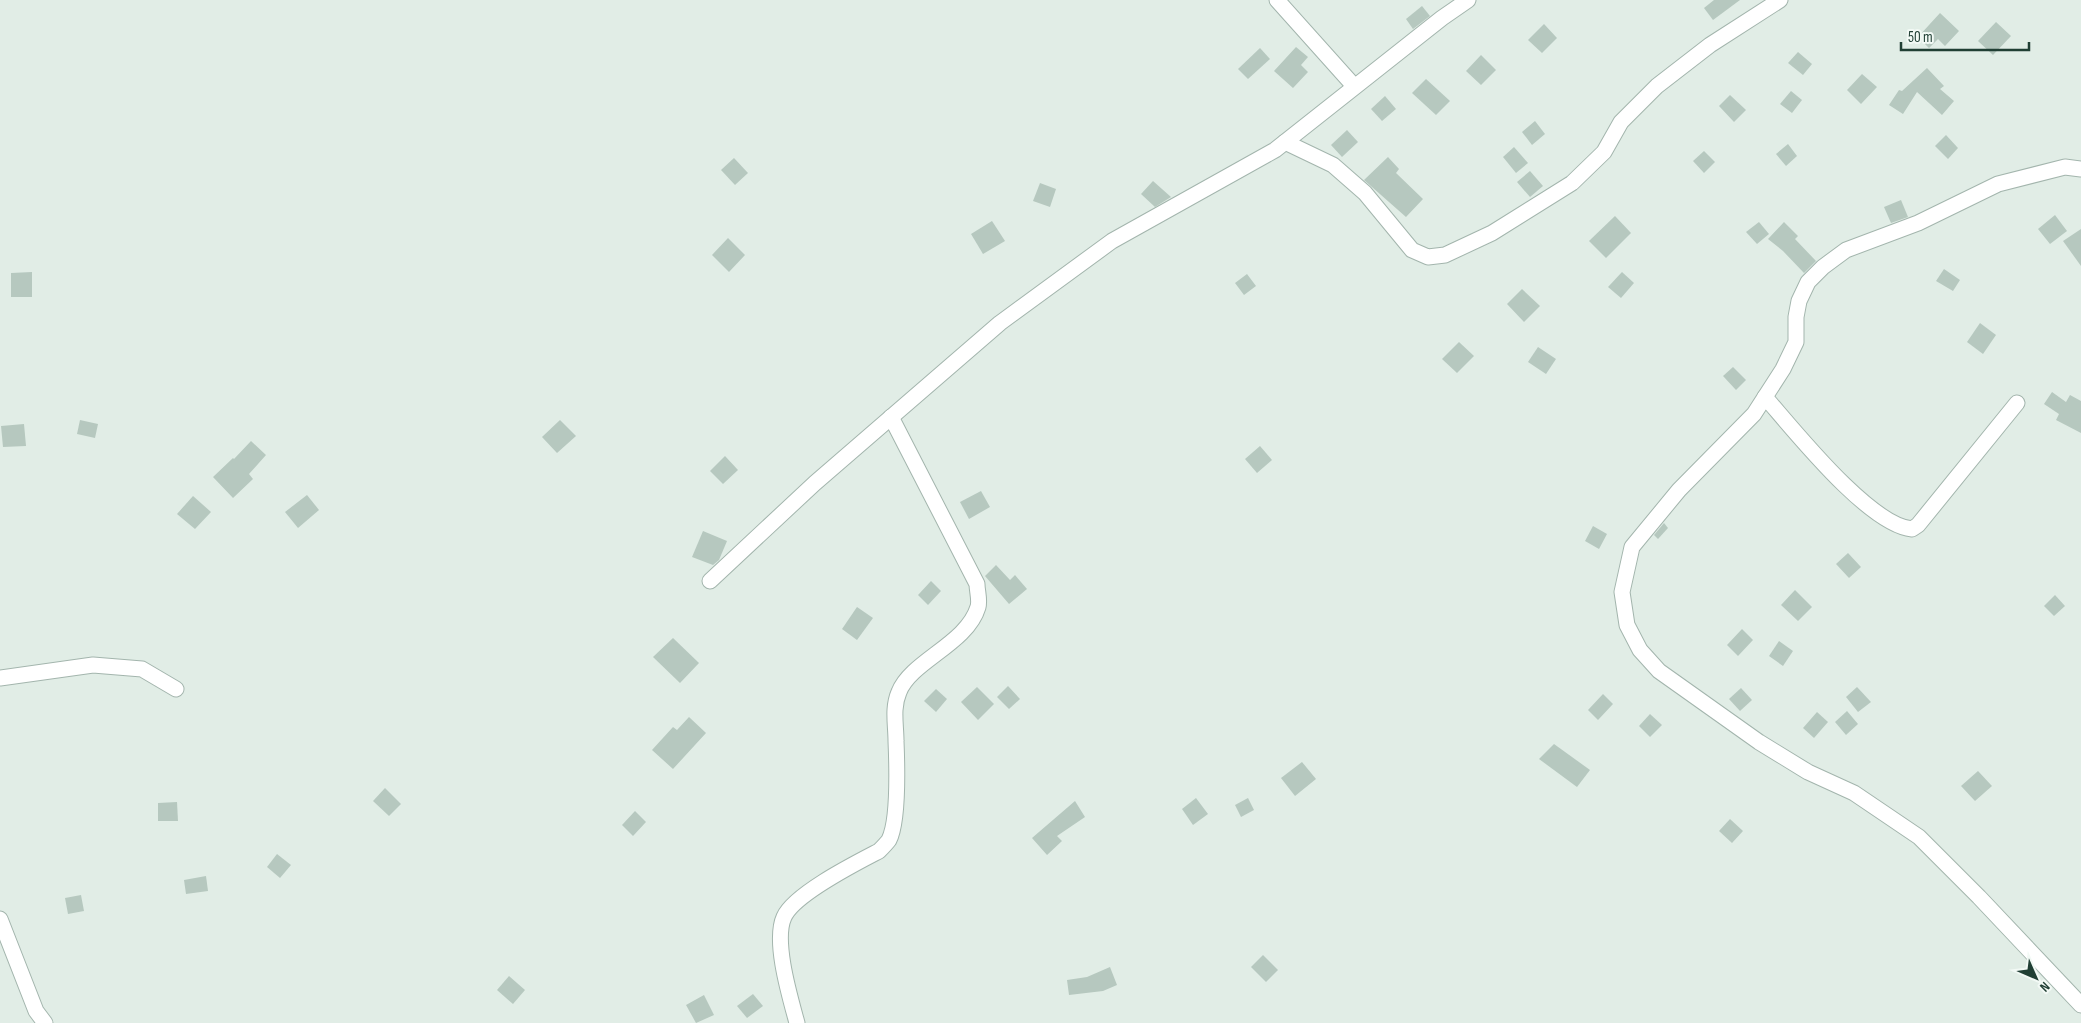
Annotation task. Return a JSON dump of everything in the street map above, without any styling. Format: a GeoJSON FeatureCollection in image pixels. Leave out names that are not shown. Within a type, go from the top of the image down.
{"type":"FeatureCollection","features":[{"type":"Feature","properties":{"kind":"street"},"geometry":{"type":"LineString","coordinates":[[1277,0],[1354,86]]}},
{"type":"Feature","properties":{"kind":"street"},"geometry":{"type":"LineString","coordinates":[[710,581],[815,484],[1000,323],[1112,241],[1275,150],[1354,86],[1468,0]]}},
{"type":"Feature","properties":{"kind":"street"},"geometry":{"type":"LineString","coordinates":[[1285,142],[1333,165],[1365,193],[1412,250],[1428,257],[1445,255],[1492,234],[1572,184],[1604,152],[1621,122],[1657,86],[1710,45],[1780,0]]}},
{"type":"Feature","properties":{"kind":"street"},"geometry":{"type":"LineString","coordinates":[[2081,169],[2065,167],[1998,184],[1918,223],[1846,250],[1823,267],[1808,282],[1799,302],[1796,317],[1796,342],[1783,370],[1754,414],[1679,490],[1632,548],[1622,592],[1628,625],[1640,650],[1659,671],[1759,742],[1808,772],[1854,793],[1919,837],[1979,897],[2081,1005]]}},
{"type":"Feature","properties":{"kind":"street"},"geometry":{"type":"LineString","coordinates":[[1765,397],[1834,476],[1897,526],[1912,529],[1918,525],[2017,403]]}},
{"type":"Feature","properties":{"kind":"street"},"geometry":{"type":"LineString","coordinates":[[797,1023],[784,972],[781,933],[784,916],[798,899],[879,851],[888,841],[893,828],[895,810],[896,742],[894,709],[899,691],[910,677],[965,630],[978,606],[977,584],[891,417]]}},
{"type":"Feature","properties":{"kind":"street"},"geometry":{"type":"LineString","coordinates":[[0,678],[93,665],[142,669],[176,689]]}},
{"type":"Feature","properties":{"kind":"street"},"geometry":{"type":"LineString","coordinates":[[0,919],[36,1010],[45,1023]]}},
{"type":"Feature","properties":{"kind":"building"},"geometry":{"type":"Polygon","coordinates":[[[1714,0],[1740,0],[1713,20],[1704,8],[1714,0]]]}},
{"type":"Feature","properties":{"kind":"building"},"geometry":{"type":"Polygon","coordinates":[[[1422,6],[1430,16],[1413,29],[1406,19],[1422,6]]]}},
{"type":"Feature","properties":{"kind":"building"},"geometry":{"type":"Polygon","coordinates":[[[1940,13],[1959,31],[1945,46],[1938,39],[1929,48],[1918,37],[1940,13]]]}},
{"type":"Feature","properties":{"kind":"building"},"geometry":{"type":"Polygon","coordinates":[[[1996,22],[2011,36],[1993,55],[1978,41],[1996,22]]]}},
{"type":"Feature","properties":{"kind":"building"},"geometry":{"type":"Polygon","coordinates":[[[1544,24],[1557,38],[1542,53],[1528,40],[1544,24]]]}},
{"type":"Feature","properties":{"kind":"building"},"geometry":{"type":"Polygon","coordinates":[[[1296,47],[1308,57],[1301,65],[1308,72],[1293,88],[1274,71],[1296,47]]]}},
{"type":"Feature","properties":{"kind":"building"},"geometry":{"type":"Polygon","coordinates":[[[1260,48],[1270,59],[1248,79],[1238,69],[1260,48]]]}},
{"type":"Feature","properties":{"kind":"building"},"geometry":{"type":"Polygon","coordinates":[[[1798,52],[1812,64],[1803,75],[1788,63],[1798,52]]]}},
{"type":"Feature","properties":{"kind":"building"},"geometry":{"type":"Polygon","coordinates":[[[1481,55],[1496,70],[1481,85],[1466,71],[1481,55]]]}},
{"type":"Feature","properties":{"kind":"building"},"geometry":{"type":"Polygon","coordinates":[[[1927,68],[1944,86],[1940,89],[1954,101],[1942,115],[1917,92],[1903,114],[1889,105],[1899,90],[1902,91],[1927,68]]]}},
{"type":"Feature","properties":{"kind":"building"},"geometry":{"type":"Polygon","coordinates":[[[1862,74],[1877,87],[1861,104],[1847,90],[1862,74]]]}},
{"type":"Feature","properties":{"kind":"building"},"geometry":{"type":"Polygon","coordinates":[[[1426,79],[1450,101],[1436,115],[1412,93],[1426,79]]]}},
{"type":"Feature","properties":{"kind":"building"},"geometry":{"type":"Polygon","coordinates":[[[1791,91],[1802,100],[1792,113],[1780,104],[1791,91]]]}},
{"type":"Feature","properties":{"kind":"building"},"geometry":{"type":"Polygon","coordinates":[[[1730,95],[1746,110],[1734,122],[1719,106],[1730,95]]]}},
{"type":"Feature","properties":{"kind":"building"},"geometry":{"type":"Polygon","coordinates":[[[1385,96],[1396,109],[1382,121],[1371,109],[1385,96]]]}},
{"type":"Feature","properties":{"kind":"building"},"geometry":{"type":"Polygon","coordinates":[[[1535,121],[1545,134],[1532,145],[1522,132],[1535,121]]]}},
{"type":"Feature","properties":{"kind":"building"},"geometry":{"type":"Polygon","coordinates":[[[1347,130],[1358,142],[1342,157],[1331,145],[1347,130]]]}},
{"type":"Feature","properties":{"kind":"building"},"geometry":{"type":"Polygon","coordinates":[[[1946,135],[1958,148],[1948,159],[1935,146],[1946,135]]]}},
{"type":"Feature","properties":{"kind":"building"},"geometry":{"type":"Polygon","coordinates":[[[1788,144],[1797,156],[1786,166],[1776,154],[1788,144]]]}},
{"type":"Feature","properties":{"kind":"building"},"geometry":{"type":"Polygon","coordinates":[[[1514,147],[1528,163],[1516,173],[1503,157],[1514,147]]]}},
{"type":"Feature","properties":{"kind":"building"},"geometry":{"type":"Polygon","coordinates":[[[1704,151],[1715,162],[1704,173],[1693,161],[1704,151]]]}},
{"type":"Feature","properties":{"kind":"building"},"geometry":{"type":"Polygon","coordinates":[[[1388,157],[1399,169],[1396,173],[1423,199],[1406,217],[1364,180],[1388,157]]]}},
{"type":"Feature","properties":{"kind":"building"},"geometry":{"type":"Polygon","coordinates":[[[734,158],[748,173],[735,185],[721,170],[734,158]]]}},
{"type":"Feature","properties":{"kind":"building"},"geometry":{"type":"Polygon","coordinates":[[[1530,171],[1543,186],[1530,197],[1517,182],[1530,171]]]}},
{"type":"Feature","properties":{"kind":"building"},"geometry":{"type":"Polygon","coordinates":[[[1153,181],[1171,197],[1155,207],[1141,194],[1153,181]]]}},
{"type":"Feature","properties":{"kind":"building"},"geometry":{"type":"Polygon","coordinates":[[[1040,183],[1056,189],[1050,207],[1033,201],[1040,183]]]}},
{"type":"Feature","properties":{"kind":"building"},"geometry":{"type":"Polygon","coordinates":[[[1901,200],[1908,217],[1891,223],[1884,207],[1901,200]]]}},
{"type":"Feature","properties":{"kind":"building"},"geometry":{"type":"Polygon","coordinates":[[[2055,215],[2067,231],[2050,244],[2038,229],[2055,215]]]}},
{"type":"Feature","properties":{"kind":"building"},"geometry":{"type":"Polygon","coordinates":[[[1615,216],[1631,233],[1606,258],[1589,241],[1615,216]]]}},
{"type":"Feature","properties":{"kind":"building"},"geometry":{"type":"Polygon","coordinates":[[[992,221],[1005,241],[983,254],[971,234],[992,221]]]}},
{"type":"Feature","properties":{"kind":"building"},"geometry":{"type":"Polygon","coordinates":[[[1759,222],[1769,234],[1757,244],[1746,232],[1759,222]]]}},
{"type":"Feature","properties":{"kind":"building"},"geometry":{"type":"Polygon","coordinates":[[[1784,222],[1798,236],[1795,239],[1816,261],[1804,273],[1783,251],[1768,239],[1784,222]]]}},
{"type":"Feature","properties":{"kind":"building"},"geometry":{"type":"Polygon","coordinates":[[[2081,229],[2081,266],[2063,241],[2081,229]]]}},
{"type":"Feature","properties":{"kind":"building"},"geometry":{"type":"Polygon","coordinates":[[[728,238],[745,255],[729,272],[712,255],[728,238]]]}},
{"type":"Feature","properties":{"kind":"building"},"geometry":{"type":"Polygon","coordinates":[[[1944,269],[1960,280],[1953,291],[1936,281],[1944,269]]]}},
{"type":"Feature","properties":{"kind":"building"},"geometry":{"type":"Polygon","coordinates":[[[32,272],[32,297],[11,297],[11,273],[32,272]]]}},
{"type":"Feature","properties":{"kind":"building"},"geometry":{"type":"Polygon","coordinates":[[[1622,272],[1634,283],[1621,298],[1608,287],[1622,272]]]}},
{"type":"Feature","properties":{"kind":"building"},"geometry":{"type":"Polygon","coordinates":[[[1247,274],[1256,286],[1244,295],[1235,283],[1247,274]]]}},
{"type":"Feature","properties":{"kind":"building"},"geometry":{"type":"Polygon","coordinates":[[[1522,289],[1540,306],[1524,322],[1507,304],[1522,289]]]}},
{"type":"Feature","properties":{"kind":"building"},"geometry":{"type":"Polygon","coordinates":[[[1980,323],[1996,335],[1983,354],[1967,342],[1980,323]]]}},
{"type":"Feature","properties":{"kind":"building"},"geometry":{"type":"Polygon","coordinates":[[[1459,342],[1474,356],[1457,373],[1442,359],[1459,342]]]}},
{"type":"Feature","properties":{"kind":"building"},"geometry":{"type":"Polygon","coordinates":[[[1538,347],[1556,359],[1546,374],[1528,362],[1538,347]]]}},
{"type":"Feature","properties":{"kind":"building"},"geometry":{"type":"Polygon","coordinates":[[[1733,367],[1746,380],[1736,390],[1723,376],[1733,367]]]}},
{"type":"Feature","properties":{"kind":"building"},"geometry":{"type":"Polygon","coordinates":[[[2052,392],[2066,402],[2070,395],[2081,401],[2081,433],[2056,420],[2059,414],[2044,404],[2052,392]]]}},
{"type":"Feature","properties":{"kind":"building"},"geometry":{"type":"Polygon","coordinates":[[[80,420],[98,424],[95,438],[77,434],[80,420]]]}},
{"type":"Feature","properties":{"kind":"building"},"geometry":{"type":"Polygon","coordinates":[[[560,420],[576,436],[557,453],[542,437],[560,420]]]}},
{"type":"Feature","properties":{"kind":"building"},"geometry":{"type":"Polygon","coordinates":[[[24,424],[26,446],[3,447],[1,426],[24,424]]]}},
{"type":"Feature","properties":{"kind":"building"},"geometry":{"type":"Polygon","coordinates":[[[251,441],[266,455],[249,474],[253,479],[233,498],[213,477],[251,441]]]}},
{"type":"Feature","properties":{"kind":"building"},"geometry":{"type":"Polygon","coordinates":[[[1260,446],[1272,460],[1257,473],[1245,459],[1260,446]]]}},
{"type":"Feature","properties":{"kind":"building"},"geometry":{"type":"Polygon","coordinates":[[[725,456],[738,470],[723,484],[710,471],[725,456]]]}},
{"type":"Feature","properties":{"kind":"building"},"geometry":{"type":"Polygon","coordinates":[[[981,491],[990,507],[969,519],[960,502],[981,491]]]}},
{"type":"Feature","properties":{"kind":"building"},"geometry":{"type":"Polygon","coordinates":[[[307,495],[319,510],[298,528],[285,512],[307,495]]]}},
{"type":"Feature","properties":{"kind":"building"},"geometry":{"type":"Polygon","coordinates":[[[193,496],[211,512],[195,529],[177,514],[193,496]]]}},
{"type":"Feature","properties":{"kind":"building"},"geometry":{"type":"Polygon","coordinates":[[[1664,523],[1668,528],[1658,539],[1654,535],[1664,523]]]}},
{"type":"Feature","properties":{"kind":"building"},"geometry":{"type":"Polygon","coordinates":[[[1593,526],[1607,534],[1599,549],[1585,541],[1593,526]]]}},
{"type":"Feature","properties":{"kind":"building"},"geometry":{"type":"Polygon","coordinates":[[[703,531],[727,541],[719,560],[713,565],[692,557],[703,531]]]}},
{"type":"Feature","properties":{"kind":"building"},"geometry":{"type":"Polygon","coordinates":[[[1848,553],[1861,567],[1849,578],[1836,564],[1848,553]]]}},
{"type":"Feature","properties":{"kind":"building"},"geometry":{"type":"Polygon","coordinates":[[[996,565],[1010,580],[1015,575],[1027,589],[1009,604],[985,576],[996,565]]]}},
{"type":"Feature","properties":{"kind":"building"},"geometry":{"type":"Polygon","coordinates":[[[931,581],[941,591],[928,605],[918,595],[931,581]]]}},
{"type":"Feature","properties":{"kind":"building"},"geometry":{"type":"Polygon","coordinates":[[[1795,590],[1812,607],[1798,621],[1781,605],[1795,590]]]}},
{"type":"Feature","properties":{"kind":"building"},"geometry":{"type":"Polygon","coordinates":[[[2055,595],[2065,606],[2054,616],[2044,606],[2055,595]]]}},
{"type":"Feature","properties":{"kind":"building"},"geometry":{"type":"Polygon","coordinates":[[[857,607],[873,618],[857,640],[842,629],[857,607]]]}},
{"type":"Feature","properties":{"kind":"building"},"geometry":{"type":"Polygon","coordinates":[[[1742,629],[1753,640],[1738,656],[1727,645],[1742,629]]]}},
{"type":"Feature","properties":{"kind":"building"},"geometry":{"type":"Polygon","coordinates":[[[673,638],[699,663],[680,683],[653,657],[673,638]]]}},
{"type":"Feature","properties":{"kind":"building"},"geometry":{"type":"Polygon","coordinates":[[[1779,641],[1793,651],[1783,666],[1769,656],[1779,641]]]}},
{"type":"Feature","properties":{"kind":"building"},"geometry":{"type":"Polygon","coordinates":[[[1008,686],[1020,699],[1009,709],[997,697],[1008,686]]]}},
{"type":"Feature","properties":{"kind":"building"},"geometry":{"type":"Polygon","coordinates":[[[977,687],[994,704],[978,720],[961,702],[977,687]]]}},
{"type":"Feature","properties":{"kind":"building"},"geometry":{"type":"Polygon","coordinates":[[[1857,687],[1871,702],[1858,712],[1846,697],[1857,687]]]}},
{"type":"Feature","properties":{"kind":"building"},"geometry":{"type":"Polygon","coordinates":[[[1741,688],[1752,700],[1740,711],[1729,699],[1741,688]]]}},
{"type":"Feature","properties":{"kind":"building"},"geometry":{"type":"Polygon","coordinates":[[[936,689],[947,699],[936,712],[924,701],[936,689]]]}},
{"type":"Feature","properties":{"kind":"building"},"geometry":{"type":"Polygon","coordinates":[[[1603,694],[1613,704],[1598,720],[1588,710],[1603,694]]]}},
{"type":"Feature","properties":{"kind":"building"},"geometry":{"type":"Polygon","coordinates":[[[1847,711],[1858,724],[1846,735],[1835,722],[1847,711]]]}},
{"type":"Feature","properties":{"kind":"building"},"geometry":{"type":"Polygon","coordinates":[[[1817,712],[1828,722],[1814,738],[1803,728],[1817,712]]]}},
{"type":"Feature","properties":{"kind":"building"},"geometry":{"type":"Polygon","coordinates":[[[1650,714],[1662,725],[1650,737],[1639,726],[1650,714]]]}},
{"type":"Feature","properties":{"kind":"building"},"geometry":{"type":"Polygon","coordinates":[[[689,717],[706,733],[673,769],[652,750],[673,727],[677,730],[689,717]]]}},
{"type":"Feature","properties":{"kind":"building"},"geometry":{"type":"Polygon","coordinates":[[[1554,744],[1590,770],[1577,787],[1539,759],[1554,744]]]}},
{"type":"Feature","properties":{"kind":"building"},"geometry":{"type":"Polygon","coordinates":[[[1302,762],[1316,779],[1295,796],[1281,778],[1302,762]]]}},
{"type":"Feature","properties":{"kind":"building"},"geometry":{"type":"Polygon","coordinates":[[[1978,771],[1992,786],[1975,801],[1961,786],[1978,771]]]}},
{"type":"Feature","properties":{"kind":"building"},"geometry":{"type":"Polygon","coordinates":[[[385,788],[401,804],[389,816],[373,801],[385,788]]]}},
{"type":"Feature","properties":{"kind":"building"},"geometry":{"type":"Polygon","coordinates":[[[1196,798],[1208,814],[1193,825],[1182,809],[1196,798]]]}},
{"type":"Feature","properties":{"kind":"building"},"geometry":{"type":"Polygon","coordinates":[[[1248,798],[1254,810],[1241,817],[1235,805],[1248,798]]]}},
{"type":"Feature","properties":{"kind":"building"},"geometry":{"type":"Polygon","coordinates":[[[1075,801],[1085,817],[1057,836],[1062,841],[1047,855],[1032,838],[1075,801]]]}},
{"type":"Feature","properties":{"kind":"building"},"geometry":{"type":"Polygon","coordinates":[[[177,802],[178,821],[158,821],[158,803],[177,802]]]}},
{"type":"Feature","properties":{"kind":"building"},"geometry":{"type":"Polygon","coordinates":[[[635,811],[646,822],[633,836],[622,825],[635,811]]]}},
{"type":"Feature","properties":{"kind":"building"},"geometry":{"type":"Polygon","coordinates":[[[1730,819],[1743,831],[1732,843],[1719,831],[1730,819]]]}},
{"type":"Feature","properties":{"kind":"building"},"geometry":{"type":"Polygon","coordinates":[[[277,854],[291,865],[280,878],[267,867],[277,854]]]}},
{"type":"Feature","properties":{"kind":"building"},"geometry":{"type":"Polygon","coordinates":[[[206,876],[208,891],[186,894],[184,880],[206,876]]]}},
{"type":"Feature","properties":{"kind":"building"},"geometry":{"type":"Polygon","coordinates":[[[81,895],[84,911],[68,914],[65,898],[81,895]]]}},
{"type":"Feature","properties":{"kind":"building"},"geometry":{"type":"Polygon","coordinates":[[[1263,955],[1278,970],[1266,982],[1251,967],[1263,955]]]}},
{"type":"Feature","properties":{"kind":"building"},"geometry":{"type":"Polygon","coordinates":[[[1110,967],[1117,985],[1103,991],[1069,995],[1067,980],[1087,977],[1110,967]]]}},
{"type":"Feature","properties":{"kind":"building"},"geometry":{"type":"Polygon","coordinates":[[[509,976],[525,990],[513,1004],[497,990],[509,976]]]}},
{"type":"Feature","properties":{"kind":"building"},"geometry":{"type":"Polygon","coordinates":[[[753,994],[763,1006],[747,1018],[737,1006],[753,994]]]}},
{"type":"Feature","properties":{"kind":"building"},"geometry":{"type":"Polygon","coordinates":[[[704,995],[714,1015],[696,1023],[686,1005],[704,995]]]}}]}
